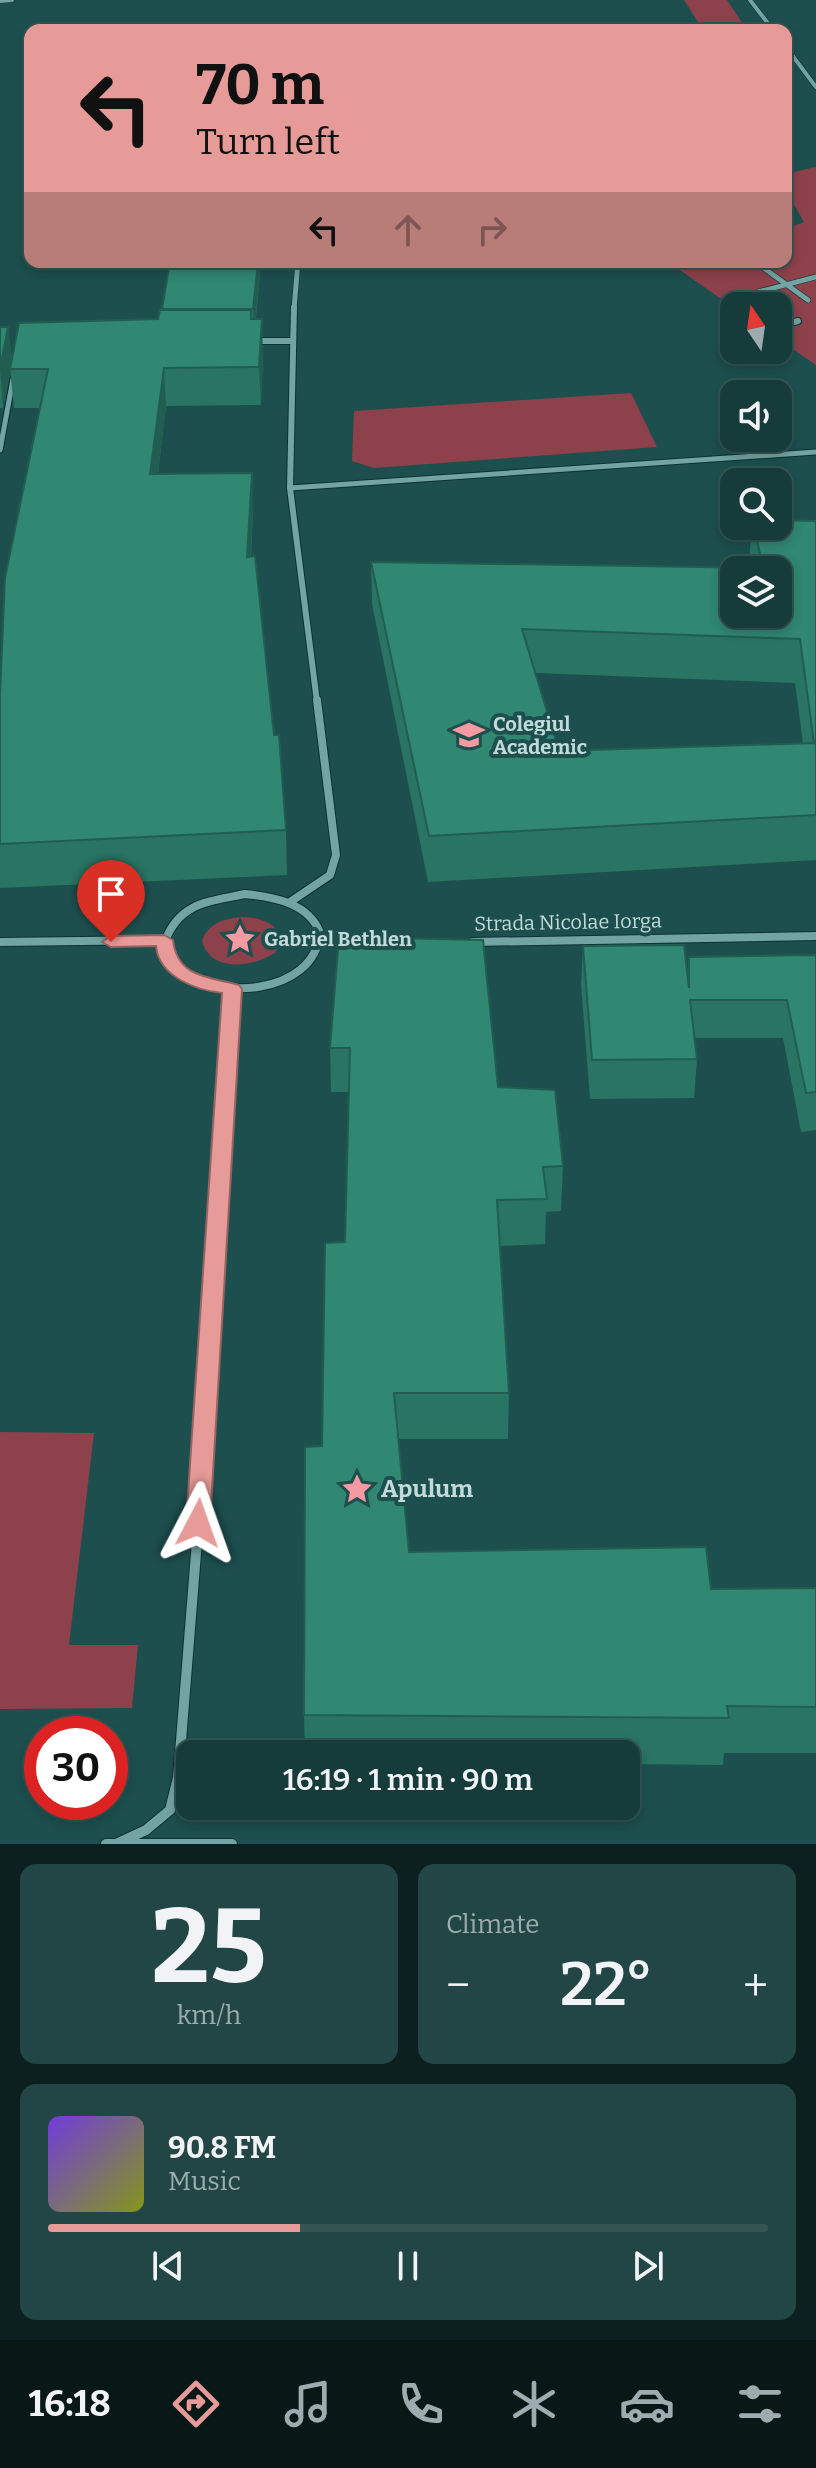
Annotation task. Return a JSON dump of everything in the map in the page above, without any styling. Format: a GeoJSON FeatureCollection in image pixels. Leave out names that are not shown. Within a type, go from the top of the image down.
{"type":"FeatureCollection","features":[{"type":"Feature","properties":{"kind":"street"},"geometry":{"type":"LineString","coordinates":[[290,902],[330,875],[336,855],[290,488],[291,341],[297,268]]}},
{"type":"Feature","properties":{"kind":"street"},"geometry":{"type":"LineString","coordinates":[[765,269],[808,300]]}},
{"type":"Feature","properties":{"kind":"street"},"geometry":{"type":"LineString","coordinates":[[758,292],[816,277]]}},
{"type":"Feature","properties":{"kind":"street"},"geometry":{"type":"LineString","coordinates":[[792,322],[798,321]]}},
{"type":"Feature","properties":{"kind":"street"},"geometry":{"type":"LineString","coordinates":[[243,341],[291,341]]}},
{"type":"Feature","properties":{"kind":"street"},"geometry":{"type":"LineString","coordinates":[[245,894],[290,902],[319,928],[320,944],[314,959],[290,976],[257,987],[232,989],[209,986],[189,978],[166,955],[164,940],[169,926],[181,913],[200,903],[245,894]]}},
{"type":"Feature","properties":{"kind":"street","name":"Strada Nicolae Iorga"},"geometry":{"type":"LineString","coordinates":[[464,942],[816,936]]}},
{"type":"Feature","properties":{"kind":"street"},"geometry":{"type":"LineString","coordinates":[[0,942],[164,940]]}},
{"type":"Feature","properties":{"kind":"street"},"geometry":{"type":"LineString","coordinates":[[320,944],[352,944]]}},
{"type":"Feature","properties":{"kind":"street"},"geometry":{"type":"LineString","coordinates":[[116,1844],[146,1830],[170,1810],[178,1778],[201,1491],[232,989]]}},
{"type":"Feature","properties":{"kind":"street"},"geometry":{"type":"LineString","coordinates":[[106,1844],[232,1844]]}},
{"type":"Feature","properties":{"kind":"lane"},"geometry":{"type":"LineString","coordinates":[[0,1],[12,0]]}},
{"type":"Feature","properties":{"kind":"lane"},"geometry":{"type":"LineString","coordinates":[[750,0],[768,24]]}},
{"type":"Feature","properties":{"kind":"lane"},"geometry":{"type":"LineString","coordinates":[[792,55],[816,87]]}},
{"type":"Feature","properties":{"kind":"lane"},"geometry":{"type":"LineString","coordinates":[[0,450],[15,367]]}},
{"type":"Feature","properties":{"kind":"lane"},"geometry":{"type":"LineString","coordinates":[[290,488],[816,452]]}},
{"type":"Feature","properties":{"kind":"shaded area"},"geometry":{"type":"Polygon","coordinates":[[[684,0],[727,0],[743,24],[699,24],[684,0]]]}},
{"type":"Feature","properties":{"kind":"shaded area"},"geometry":{"type":"Polygon","coordinates":[[[815,167],[816,365],[792,349],[792,292],[720,292],[720,298],[677,268],[792,268],[792,227],[804,222],[792,201],[792,173],[815,167]]]}},
{"type":"Feature","properties":{"kind":"shaded area"},"geometry":{"type":"Polygon","coordinates":[[[631,393],[657,447],[374,468],[352,461],[354,411],[631,393]]]}},
{"type":"Feature","properties":{"kind":"shaded area"},"geometry":{"type":"Polygon","coordinates":[[[243,917],[274,926],[281,935],[276,952],[246,964],[224,963],[214,959],[202,941],[208,930],[218,923],[243,917]]]}},
{"type":"Feature","properties":{"kind":"shaded area"},"geometry":{"type":"Polygon","coordinates":[[[0,1432],[94,1433],[69,1645],[138,1645],[132,1708],[0,1709],[0,1432]]]}},
{"type":"Feature","properties":{"kind":"building"},"geometry":{"type":"Polygon","coordinates":[[[169,268],[257,268],[253,309],[162,309],[169,268]]]}},
{"type":"Feature","properties":{"kind":"building"},"geometry":{"type":"Polygon","coordinates":[[[160,310],[251,310],[251,319],[262,319],[259,367],[164,368],[150,474],[252,473],[247,557],[255,556],[274,735],[279,735],[286,830],[0,844],[0,695],[5,578],[48,369],[10,369],[19,323],[158,319],[160,310]]]}},
{"type":"Feature","properties":{"kind":"building"},"geometry":{"type":"Polygon","coordinates":[[[0,327],[8,327],[0,368],[0,327]]]}},
{"type":"Feature","properties":{"kind":"building"},"geometry":{"type":"Polygon","coordinates":[[[792,520],[816,521],[816,815],[429,836],[371,562],[720,567],[720,628],[792,628],[792,556],[760,556],[757,540],[792,540],[792,520]],[[522,629],[559,751],[814,743],[800,639],[522,629]]]}},
{"type":"Feature","properties":{"kind":"building"},"geometry":{"type":"Polygon","coordinates":[[[339,937],[483,940],[498,1087],[555,1090],[563,1166],[543,1167],[547,1199],[497,1200],[509,1393],[394,1393],[409,1552],[706,1547],[711,1589],[816,1588],[816,1707],[727,1706],[729,1718],[304,1715],[305,1447],[322,1446],[325,1243],[345,1242],[350,1048],[330,1048],[339,937]]]}},
{"type":"Feature","properties":{"kind":"building"},"geometry":{"type":"Polygon","coordinates":[[[684,945],[689,988],[689,957],[816,955],[816,1092],[806,1093],[787,1000],[690,1000],[697,1059],[592,1060],[583,946],[684,945]]]}},
{"type":"Feature","properties":{"kind":"place","name":"Colegiul Academic"},"geometry":{"type":"Point","coordinates":[469,735]}},
{"type":"Feature","properties":{"kind":"place","name":"Gabriel Bethlen"},"geometry":{"type":"Point","coordinates":[240,939]}},
{"type":"Feature","properties":{"kind":"place","name":"Apulum"},"geometry":{"type":"Point","coordinates":[357,1489]}},
{"type":"Feature","properties":{"kind":"route"},"geometry":{"type":"LineString","coordinates":[[111,942],[164,940],[166,955],[189,978],[209,986],[232,989],[198,1523]]}}]}
